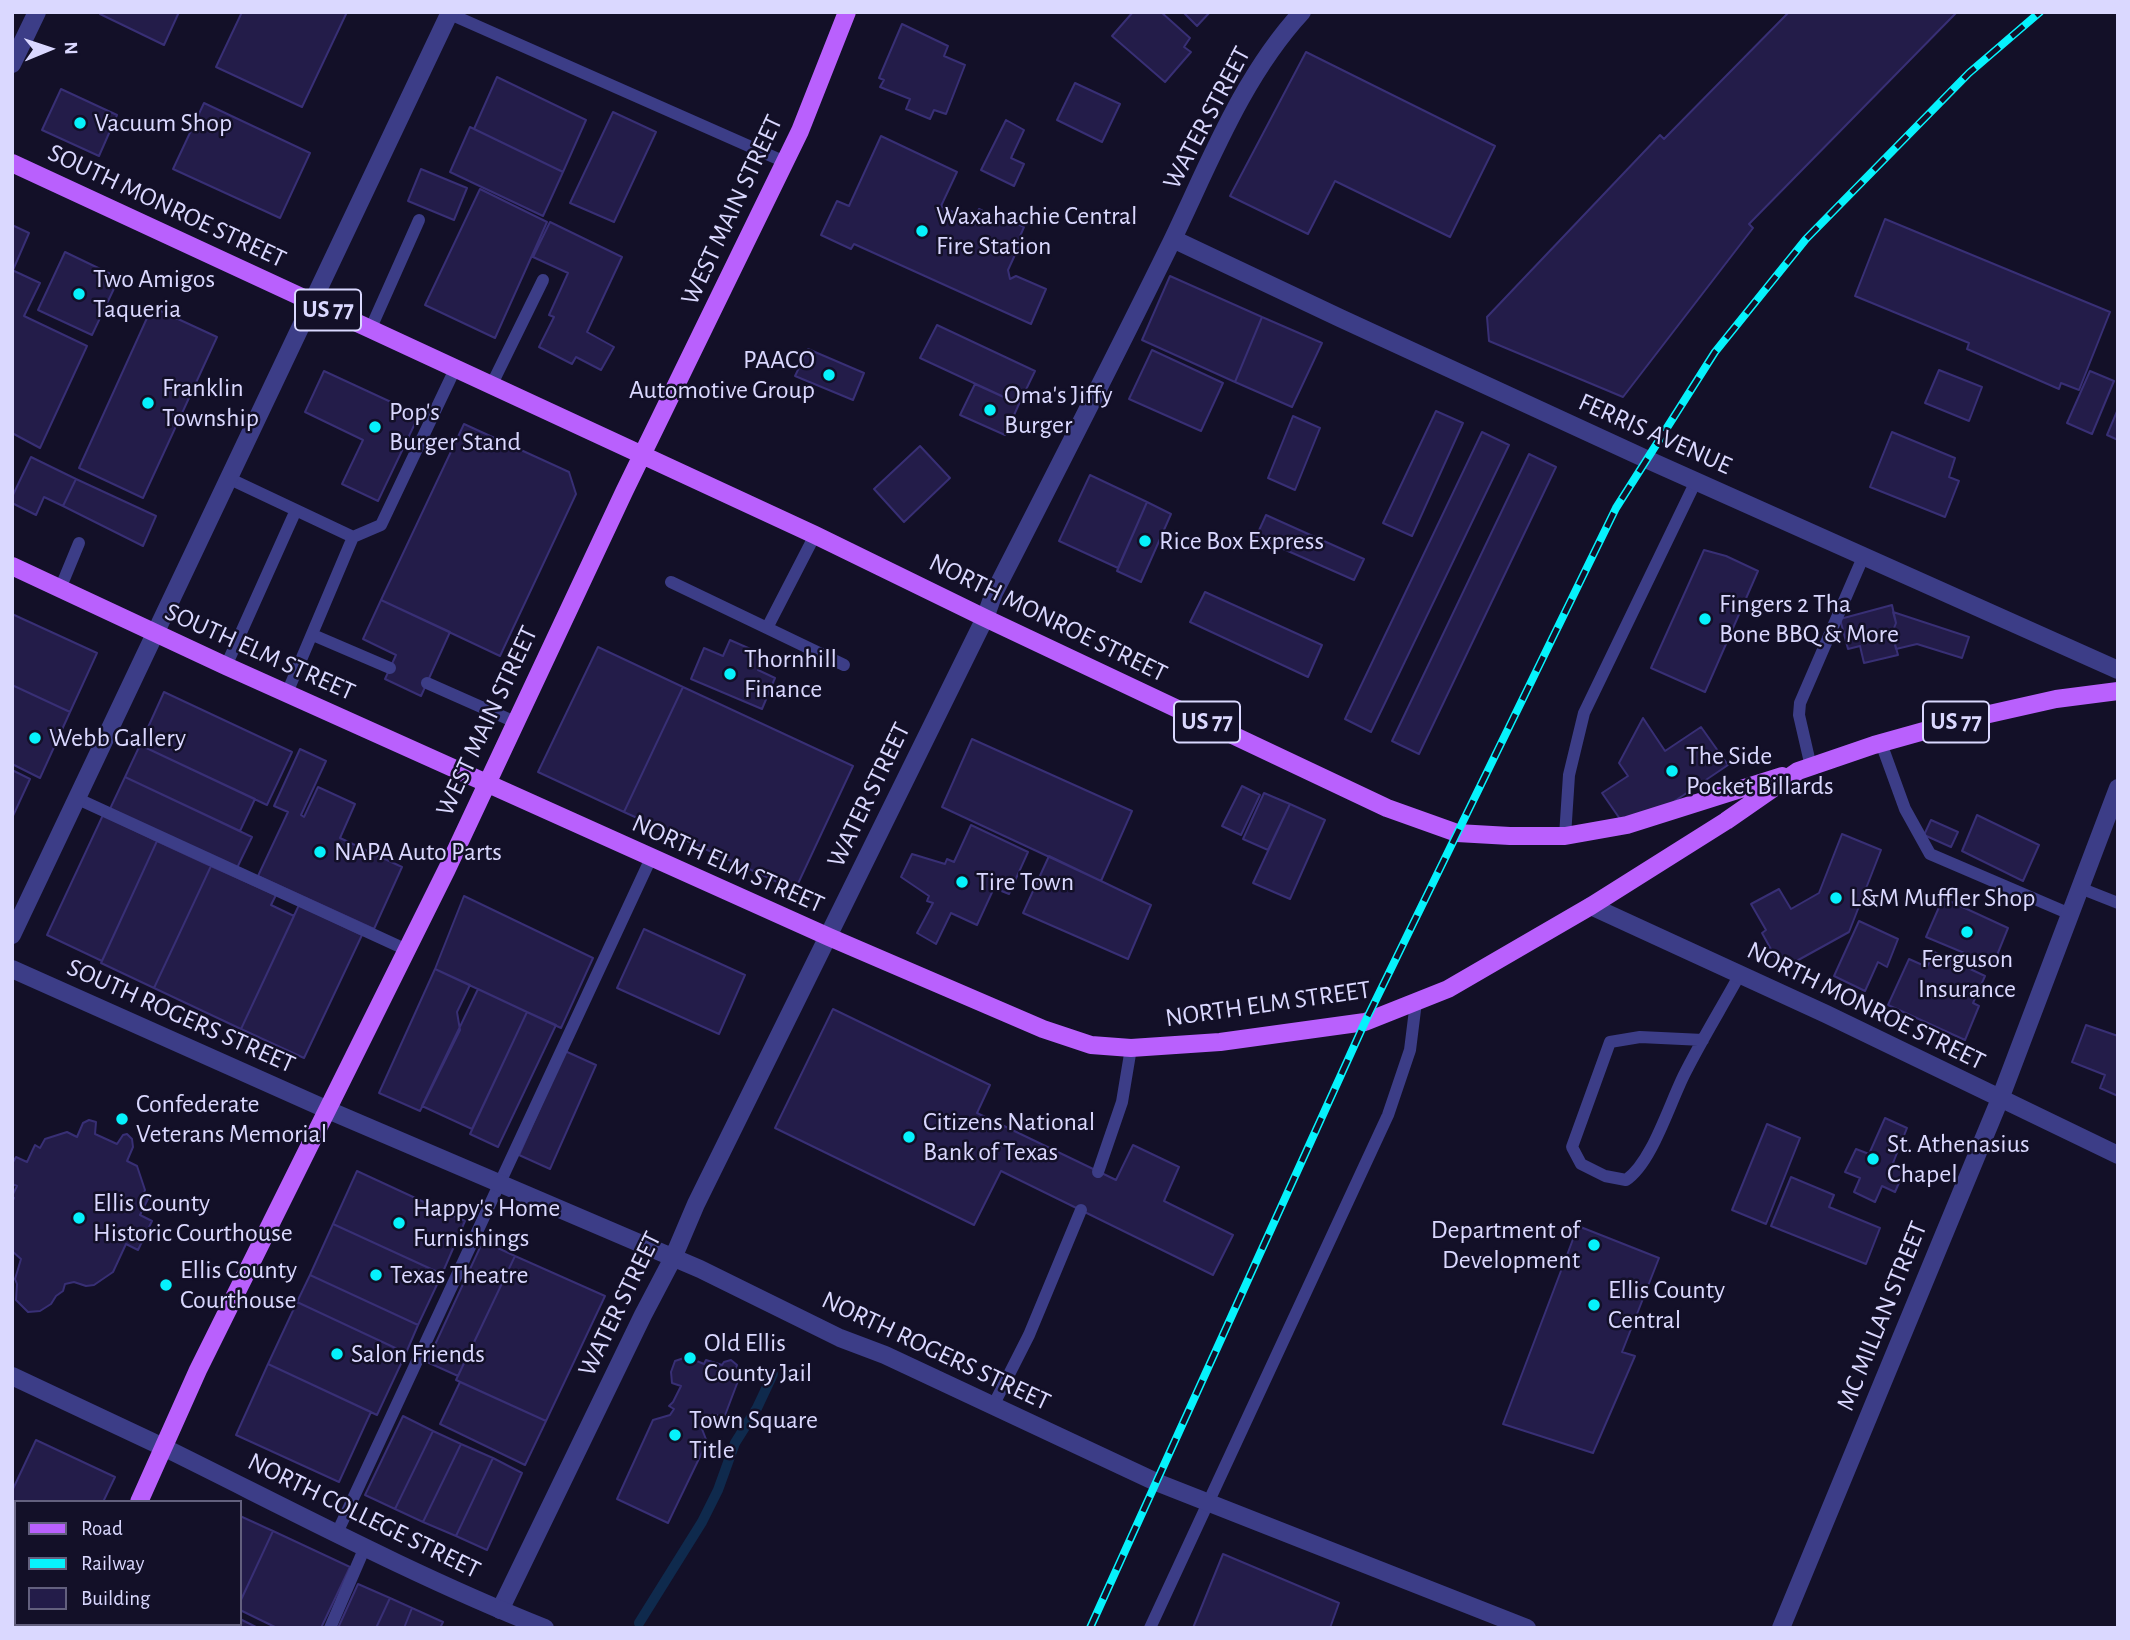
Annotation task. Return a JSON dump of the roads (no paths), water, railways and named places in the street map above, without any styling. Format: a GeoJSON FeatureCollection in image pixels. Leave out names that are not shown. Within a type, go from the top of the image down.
{"type":"FeatureCollection","features":[{"type":"Feature","properties":{"kind":"main road","name":"WEST MAIN STREET"},"geometry":{"type":"LineString","coordinates":[[140,1500],[198,1370],[407,950],[800,131],[847,12]]}},
{"type":"Feature","properties":{"kind":"main road","name":"SOUTH MONROE STREET"},"geometry":{"type":"LineString","coordinates":[[12,163],[643,457]]}},
{"type":"Feature","properties":{"kind":"main road","name":"NORTH MONROE STREET"},"geometry":{"type":"LineString","coordinates":[[643,457],[815,535],[1387,808],[1457,833],[1565,836],[1627,825],[1805,769]]}},
{"type":"Feature","properties":{"kind":"main road","name":"SOUTH ELM STREET"},"geometry":{"type":"LineString","coordinates":[[12,566],[486,784]]}},
{"type":"Feature","properties":{"kind":"main road","name":"NORTH ELM STREET"},"geometry":{"type":"LineString","coordinates":[[486,784],[1042,1029],[1091,1045],[1131,1048],[1220,1042],[1365,1022],[1448,989],[1591,906],[1805,769],[1881,743],[1967,719],[2056,699],[2118,691]]}},
{"type":"Feature","properties":{"kind":"street"},"geometry":{"type":"LineString","coordinates":[[12,64],[37,12]]}},
{"type":"Feature","properties":{"kind":"street","name":"WATER STREET"},"geometry":{"type":"LineString","coordinates":[[500,1610],[673,1258],[696,1204],[985,618],[994,593],[1173,239],[1231,118],[1255,74],[1302,12]]}},
{"type":"Feature","properties":{"kind":"street"},"geometry":{"type":"LineString","coordinates":[[12,935],[450,13]]}},
{"type":"Feature","properties":{"kind":"street","name":"FERRIS AVENUE"},"geometry":{"type":"LineString","coordinates":[[1173,239],[1696,481],[2118,670]]}},
{"type":"Feature","properties":{"kind":"street","name":"MC MILLAN STREET"},"geometry":{"type":"LineString","coordinates":[[1782,1628],[2000,1099],[2118,788]]}},
{"type":"Feature","properties":{"kind":"street","name":"NORTH MONROE STREET"},"geometry":{"type":"LineString","coordinates":[[1591,906],[1740,974],[2118,1155]]}},
{"type":"Feature","properties":{"kind":"street","name":"SOUTH ROGERS STREET"},"geometry":{"type":"LineString","coordinates":[[12,970],[328,1111]]}},
{"type":"Feature","properties":{"kind":"street","name":"NORTH ROGERS STREET"},"geometry":{"type":"LineString","coordinates":[[328,1111],[700,1269],[840,1338],[885,1355],[1156,1482],[1527,1628]]}},
{"type":"Feature","properties":{"kind":"street","name":"NORTH COLLEGE STREET"},"geometry":{"type":"LineString","coordinates":[[12,1376],[163,1447],[365,1548],[545,1628]]}},
{"type":"Feature","properties":{"kind":"lane"},"geometry":{"type":"LineString","coordinates":[[450,13],[785,162]]}},
{"type":"Feature","properties":{"kind":"lane"},"geometry":{"type":"LineString","coordinates":[[370,330],[419,220]]}},
{"type":"Feature","properties":{"kind":"lane"},"geometry":{"type":"LineString","coordinates":[[491,386],[543,280]]}},
{"type":"Feature","properties":{"kind":"lane"},"geometry":{"type":"LineString","coordinates":[[288,693],[353,537],[381,525],[455,369]]}},
{"type":"Feature","properties":{"kind":"lane"},"geometry":{"type":"LineString","coordinates":[[228,478],[353,537]]}},
{"type":"Feature","properties":{"kind":"lane"},"geometry":{"type":"LineString","coordinates":[[1565,836],[1569,775],[1584,713],[1696,481]]}},
{"type":"Feature","properties":{"kind":"lane"},"geometry":{"type":"LineString","coordinates":[[226,666],[296,510]]}},
{"type":"Feature","properties":{"kind":"lane"},"geometry":{"type":"LineString","coordinates":[[767,628],[815,535]]}},
{"type":"Feature","properties":{"kind":"lane"},"geometry":{"type":"LineString","coordinates":[[60,589],[79,543]]}},
{"type":"Feature","properties":{"kind":"lane"},"geometry":{"type":"LineString","coordinates":[[1805,769],[1800,703],[1864,555]]}},
{"type":"Feature","properties":{"kind":"lane"},"geometry":{"type":"LineString","coordinates":[[671,582],[844,665]]}},
{"type":"Feature","properties":{"kind":"lane"},"geometry":{"type":"LineString","coordinates":[[313,635],[390,668]]}},
{"type":"Feature","properties":{"kind":"lane"},"geometry":{"type":"LineString","coordinates":[[427,684],[515,722]]}},
{"type":"Feature","properties":{"kind":"lane"},"geometry":{"type":"LineString","coordinates":[[1881,743],[1905,809],[1930,854],[2070,914]]}},
{"type":"Feature","properties":{"kind":"lane"},"geometry":{"type":"LineString","coordinates":[[78,799],[407,950]]}},
{"type":"Feature","properties":{"kind":"lane"},"geometry":{"type":"LineString","coordinates":[[337,1533],[651,858]]}},
{"type":"Feature","properties":{"kind":"lane"},"geometry":{"type":"LineString","coordinates":[[2080,888],[2118,903]]}},
{"type":"Feature","properties":{"kind":"lane"},"geometry":{"type":"LineString","coordinates":[[1703,1040],[1640,1037],[1610,1042],[1572,1147],[1581,1164],[1605,1176],[1626,1180],[1634,1175],[1644,1161],[1685,1073],[1740,974]]}},
{"type":"Feature","properties":{"kind":"lane"},"geometry":{"type":"LineString","coordinates":[[1150,1628],[1388,1115],[1410,1050],[1416,1002]]}},
{"type":"Feature","properties":{"kind":"lane"},"geometry":{"type":"LineString","coordinates":[[1098,1172],[1122,1102],[1131,1048]]}},
{"type":"Feature","properties":{"kind":"lane"},"geometry":{"type":"LineString","coordinates":[[993,1406],[1029,1335],[1081,1210]]}},
{"type":"Feature","properties":{"kind":"lane"},"geometry":{"type":"LineString","coordinates":[[330,1628],[365,1548]]}},
{"type":"Feature","properties":{"kind":"waterway"},"geometry":{"type":"LineString","coordinates":[[639,1623],[702,1522],[718,1490],[735,1443],[757,1408],[773,1374]]}},
{"type":"Feature","properties":{"kind":"railway"},"geometry":{"type":"LineString","coordinates":[[1090,1628],[1365,1022],[1616,508],[1715,352],[1806,239],[1969,73],[2040,12]]}},
{"type":"Feature","properties":{"kind":"place","name":"Vacuum Shop"},"geometry":{"type":"Point","coordinates":[80,123]}},
{"type":"Feature","properties":{"kind":"place","name":"Waxahachie Central Fire Station"},"geometry":{"type":"Point","coordinates":[922,231]}},
{"type":"Feature","properties":{"kind":"place","name":"Two Amigos Taqueria"},"geometry":{"type":"Point","coordinates":[79,294]}},
{"type":"Feature","properties":{"kind":"place","name":"PAACO Automotive Group"},"geometry":{"type":"Point","coordinates":[829,375]}},
{"type":"Feature","properties":{"kind":"place","name":"Franklin Township"},"geometry":{"type":"Point","coordinates":[148,403]}},
{"type":"Feature","properties":{"kind":"place","name":"Oma's Jiffy Burger"},"geometry":{"type":"Point","coordinates":[990,410]}},
{"type":"Feature","properties":{"kind":"place","name":"Pop's Burger Stand"},"geometry":{"type":"Point","coordinates":[375,427]}},
{"type":"Feature","properties":{"kind":"place","name":"Rice Box Express"},"geometry":{"type":"Point","coordinates":[1145,541]}},
{"type":"Feature","properties":{"kind":"place","name":"Fingers 2 Tha Bone BBQ & More"},"geometry":{"type":"Point","coordinates":[1705,619]}},
{"type":"Feature","properties":{"kind":"place","name":"Thornhill Finance"},"geometry":{"type":"Point","coordinates":[730,674]}},
{"type":"Feature","properties":{"kind":"place","name":"Webb Gallery"},"geometry":{"type":"Point","coordinates":[35,738]}},
{"type":"Feature","properties":{"kind":"place","name":"The Side Pocket Billards"},"geometry":{"type":"Point","coordinates":[1672,771]}},
{"type":"Feature","properties":{"kind":"place","name":"NAPA Auto Parts"},"geometry":{"type":"Point","coordinates":[320,852]}},
{"type":"Feature","properties":{"kind":"place","name":"Tire Town"},"geometry":{"type":"Point","coordinates":[962,882]}},
{"type":"Feature","properties":{"kind":"place","name":"L&M Muffler Shop"},"geometry":{"type":"Point","coordinates":[1836,898]}},
{"type":"Feature","properties":{"kind":"place","name":"Ferguson Insurance"},"geometry":{"type":"Point","coordinates":[1967,932]}},
{"type":"Feature","properties":{"kind":"place","name":"Confederate Veterans Memorial"},"geometry":{"type":"Point","coordinates":[122,1119]}},
{"type":"Feature","properties":{"kind":"place","name":"Citizens National Bank of Texas"},"geometry":{"type":"Point","coordinates":[909,1137]}},
{"type":"Feature","properties":{"kind":"place","name":"St. Athenasius Chapel"},"geometry":{"type":"Point","coordinates":[1873,1159]}},
{"type":"Feature","properties":{"kind":"place","name":"Ellis County Historic Courthouse"},"geometry":{"type":"Point","coordinates":[79,1218]}},
{"type":"Feature","properties":{"kind":"place","name":"Happy's Home Furnishings"},"geometry":{"type":"Point","coordinates":[399,1223]}},
{"type":"Feature","properties":{"kind":"place","name":"Department of Development"},"geometry":{"type":"Point","coordinates":[1594,1245]}},
{"type":"Feature","properties":{"kind":"place","name":"Texas Theatre"},"geometry":{"type":"Point","coordinates":[376,1275]}},
{"type":"Feature","properties":{"kind":"place","name":"Ellis County Courthouse"},"geometry":{"type":"Point","coordinates":[166,1285]}},
{"type":"Feature","properties":{"kind":"place","name":"Ellis County Central"},"geometry":{"type":"Point","coordinates":[1594,1305]}},
{"type":"Feature","properties":{"kind":"place","name":"Salon Friends"},"geometry":{"type":"Point","coordinates":[337,1354]}},
{"type":"Feature","properties":{"kind":"place","name":"Old Ellis County Jail"},"geometry":{"type":"Point","coordinates":[690,1358]}},
{"type":"Feature","properties":{"kind":"place","name":"Town Square Title"},"geometry":{"type":"Point","coordinates":[675,1435]}}]}
